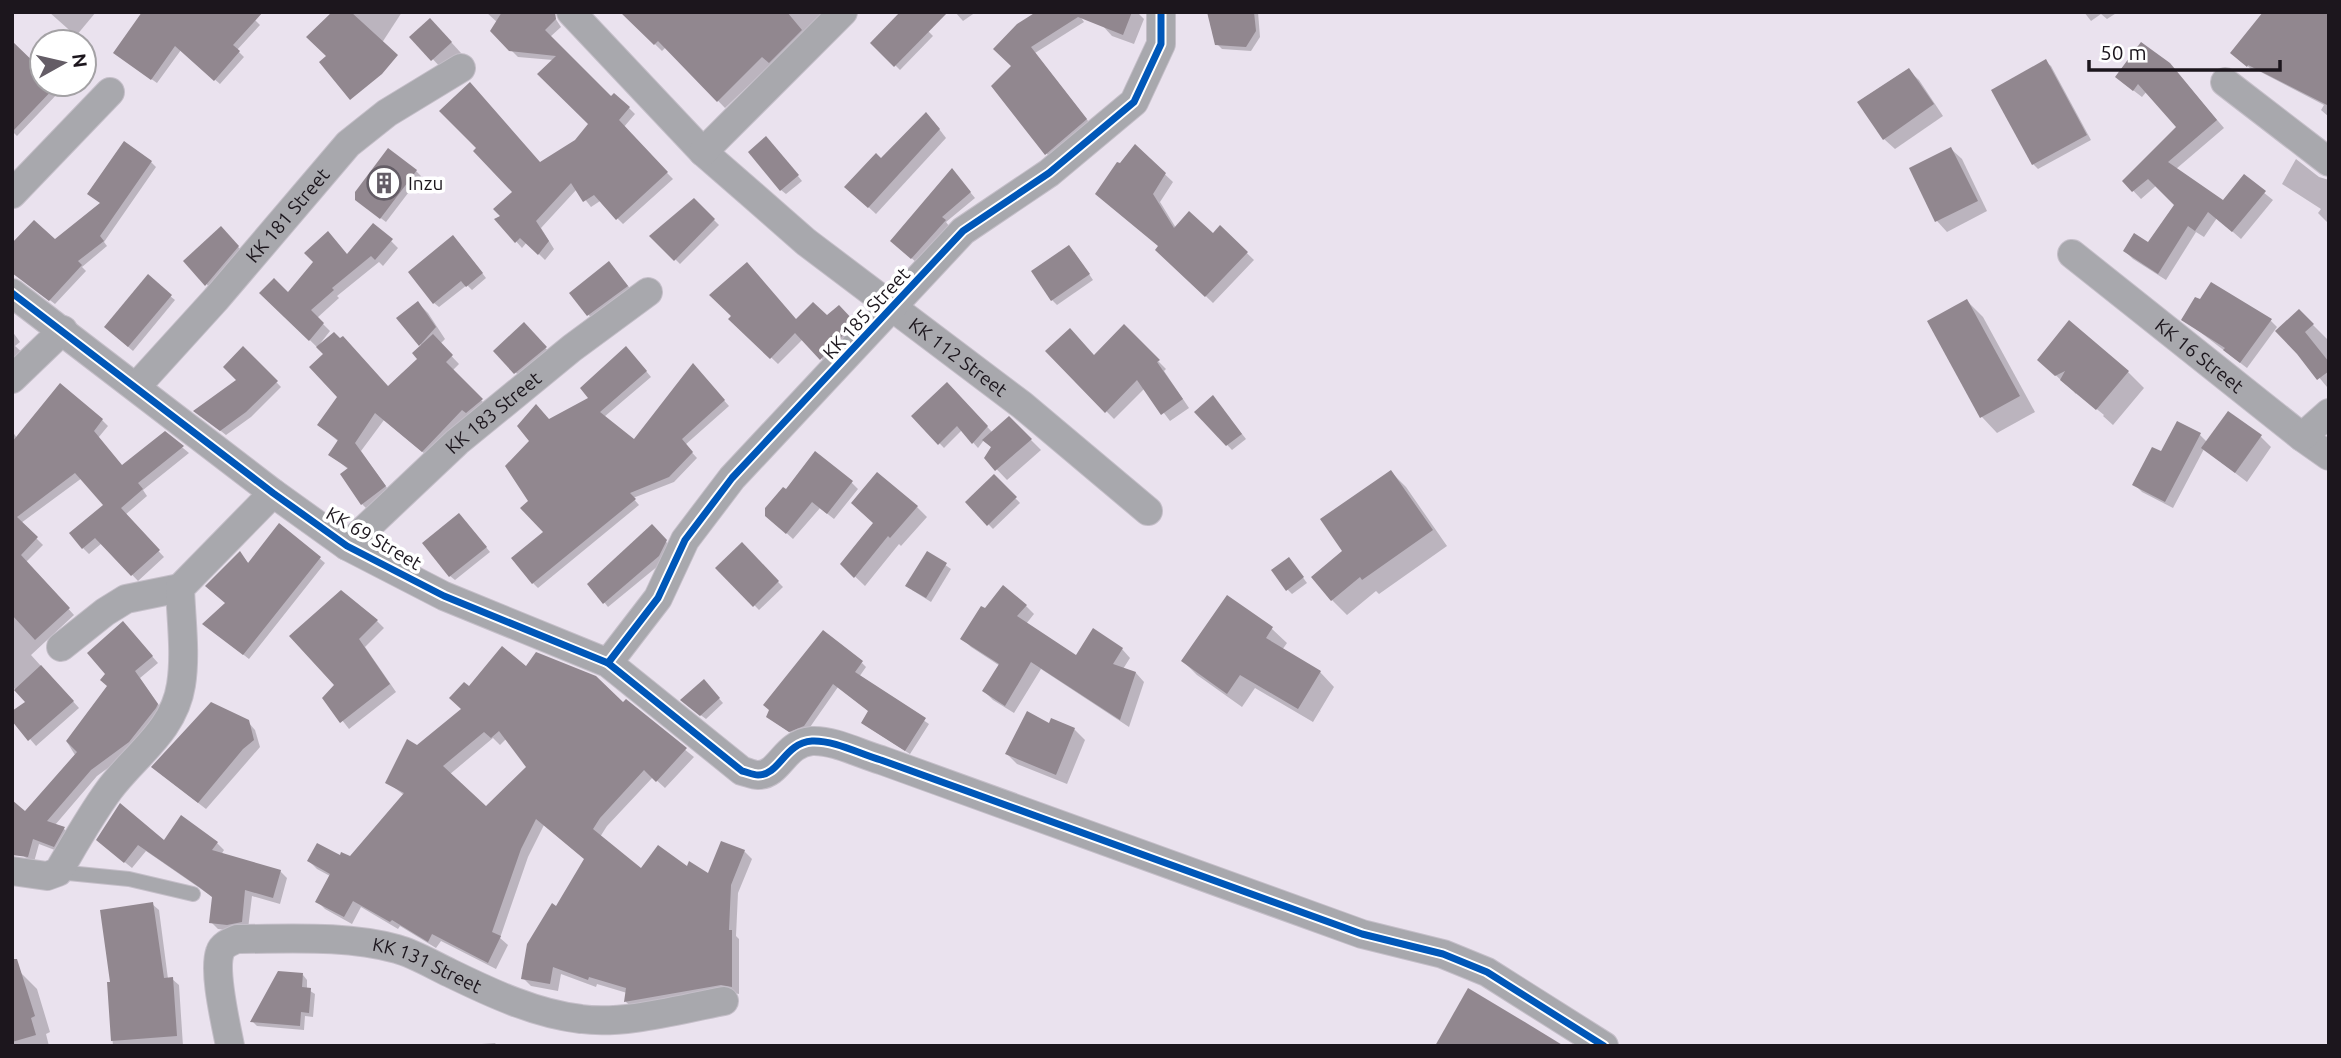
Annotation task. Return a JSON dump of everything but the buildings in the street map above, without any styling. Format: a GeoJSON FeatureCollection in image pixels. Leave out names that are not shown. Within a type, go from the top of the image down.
{"type":"FeatureCollection","features":[{"type":"Feature","properties":{"kind":"street","name":"KK 112 Street"},"geometry":{"type":"LineString","coordinates":[[571,12],[703,152],[806,242],[1022,405],[1148,511]]}},
{"type":"Feature","properties":{"kind":"street"},"geometry":{"type":"LineString","coordinates":[[703,152],[843,12]]}},
{"type":"Feature","properties":{"kind":"street","name":"KK 185 Street"},"geometry":{"type":"LineString","coordinates":[[608,663],[658,598],[685,540],[732,478],[963,231],[1049,173],[1134,102],[1161,44],[1161,12]]}},
{"type":"Feature","properties":{"kind":"street","name":"KK 181 Street"},"geometry":{"type":"LineString","coordinates":[[136,387],[216,299],[348,144],[387,113],[461,68]]}},
{"type":"Feature","properties":{"kind":"street"},"geometry":{"type":"LineString","coordinates":[[2225,82],[2329,162]]}},
{"type":"Feature","properties":{"kind":"street"},"geometry":{"type":"LineString","coordinates":[[12,194],[110,92]]}},
{"type":"Feature","properties":{"kind":"street","name":"KK 16 Street"},"geometry":{"type":"LineString","coordinates":[[2072,254],[2302,438],[2329,456]]}},
{"type":"Feature","properties":{"kind":"street","name":"KK 183 Street"},"geometry":{"type":"LineString","coordinates":[[347,546],[457,442],[572,348],[649,292]]}},
{"type":"Feature","properties":{"kind":"street","name":"KK 69 Street"},"geometry":{"type":"LineString","coordinates":[[12,293],[273,493],[347,546],[444,596],[608,663],[742,771],[759,776],[773,770],[791,748],[811,741],[831,744],[1362,934],[1443,954],[1487,972],[1604,1046]]}},
{"type":"Feature","properties":{"kind":"street"},"geometry":{"type":"LineString","coordinates":[[12,379],[63,330]]}},
{"type":"Feature","properties":{"kind":"street"},"geometry":{"type":"LineString","coordinates":[[2302,438],[2329,413]]}},
{"type":"Feature","properties":{"kind":"street"},"geometry":{"type":"LineString","coordinates":[[61,647],[126,599],[180,588],[273,493]]}},
{"type":"Feature","properties":{"kind":"street"},"geometry":{"type":"LineString","coordinates":[[12,871],[47,876],[58,873],[100,802],[160,734],[173,714],[181,686],[183,662],[180,588]]}},
{"type":"Feature","properties":{"kind":"street","name":"KK 131 Street"},"geometry":{"type":"LineString","coordinates":[[230,1046],[219,978],[220,951],[226,944],[237,939],[328,939],[360,941],[400,949],[489,992],[553,1014],[583,1020],[618,1020],[724,1001]]}},
{"type":"Feature","properties":{"kind":"lane"},"geometry":{"type":"LineString","coordinates":[[58,873],[129,879],[193,894]]}},
{"type":"Feature","properties":{"kind":"cycle path"},"geometry":{"type":"LineString","coordinates":[[608,663],[658,598],[685,540],[732,478],[963,231],[1049,173],[1134,102],[1161,44],[1161,12]]}},
{"type":"Feature","properties":{"kind":"cycle path"},"geometry":{"type":"LineString","coordinates":[[12,293],[273,493],[347,546],[444,596],[608,663],[742,771],[756,775],[765,774],[803,743],[820,741],[838,745],[1362,934],[1443,954],[1487,972],[1604,1046]]}},
{"type":"Feature","properties":{"kind":"place","name":"Inzu"},"geometry":{"type":"Point","coordinates":[384,183]}}]}
